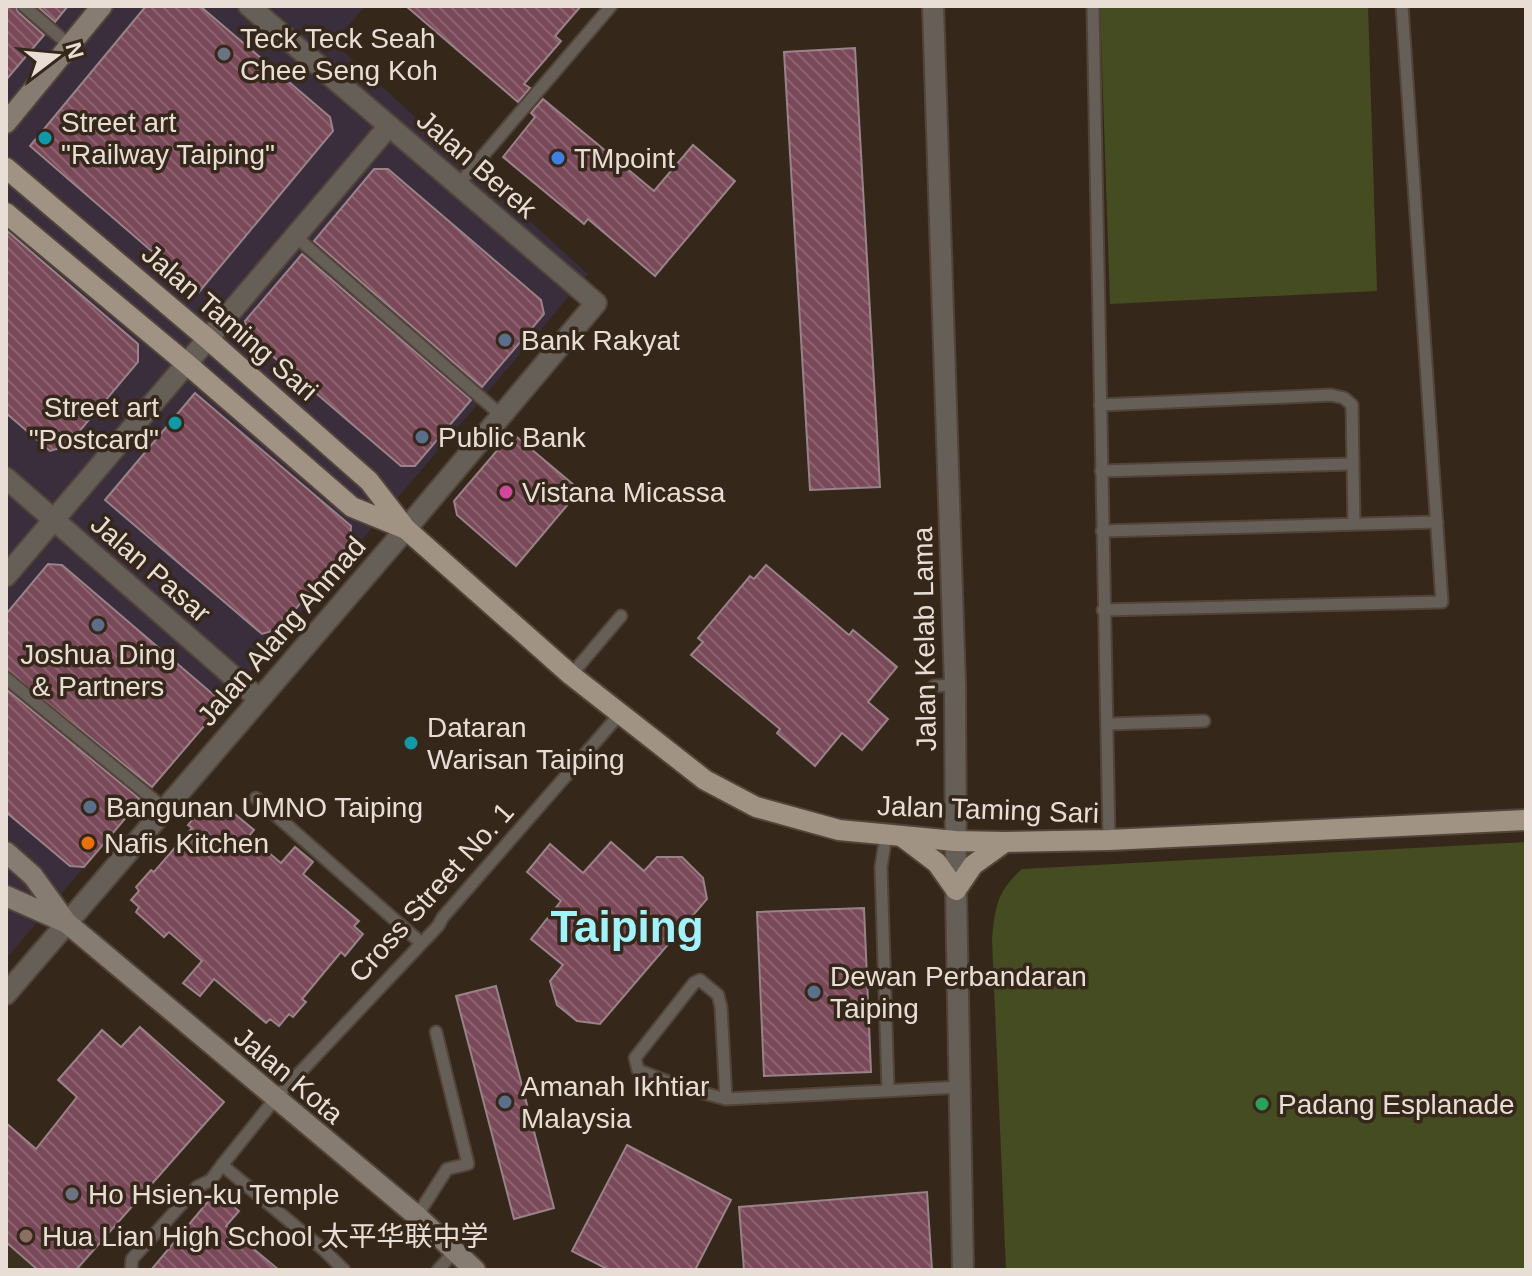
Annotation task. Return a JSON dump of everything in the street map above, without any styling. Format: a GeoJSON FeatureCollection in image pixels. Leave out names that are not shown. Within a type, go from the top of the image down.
{"type":"FeatureCollection","features":[{"type":"Feature","properties":{"kind":"main road"},"geometry":{"type":"LineString","coordinates":[[6,123],[102,6]]}},
{"type":"Feature","properties":{"kind":"main road","name":"Jalan Taming Sari"},"geometry":{"type":"LineString","coordinates":[[6,168],[208,339],[369,481],[406,529],[571,675],[705,780],[756,807],[828,828],[955,841],[1005,842],[1526,820]]}},
{"type":"Feature","properties":{"kind":"main road","name":"Jalan Taming Sari"},"geometry":{"type":"LineString","coordinates":[[6,213],[352,507],[406,529]]}},
{"type":"Feature","properties":{"kind":"main road"},"geometry":{"type":"LineString","coordinates":[[894,836],[937,863],[956,890],[973,865],[1005,842]]}},
{"type":"Feature","properties":{"kind":"main road","name":"Jalan Kota"},"geometry":{"type":"LineString","coordinates":[[6,852],[33,876],[67,923],[417,1216],[475,1270]]}},
{"type":"Feature","properties":{"kind":"main road","name":"Jalan Kota"},"geometry":{"type":"LineString","coordinates":[[6,896],[67,923]]}},
{"type":"Feature","properties":{"kind":"street","name":"Jalan Berek"},"geometry":{"type":"LineString","coordinates":[[249,6],[596,303]]}},
{"type":"Feature","properties":{"kind":"street","name":"Jalan Kelab Lama"},"geometry":{"type":"LineString","coordinates":[[933,6],[955,685],[963,1270]]}},
{"type":"Feature","properties":{"kind":"street"},"geometry":{"type":"LineString","coordinates":[[6,576],[389,126]]}},
{"type":"Feature","properties":{"kind":"street","name":"Jalan Alang Ahmad"},"geometry":{"type":"LineString","coordinates":[[6,994],[596,303]]}},
{"type":"Feature","properties":{"kind":"street","name":"Jalan Pasar"},"geometry":{"type":"LineString","coordinates":[[6,478],[259,699]]}},
{"type":"Feature","properties":{"kind":"lane"},"geometry":{"type":"LineString","coordinates":[[24,6],[69,45]]}},
{"type":"Feature","properties":{"kind":"lane"},"geometry":{"type":"LineString","coordinates":[[458,185],[611,6]]}},
{"type":"Feature","properties":{"kind":"lane"},"geometry":{"type":"LineString","coordinates":[[1093,6],[1109,840]]}},
{"type":"Feature","properties":{"kind":"lane"},"geometry":{"type":"LineString","coordinates":[[1103,610],[1442,602],[1402,6]]}},
{"type":"Feature","properties":{"kind":"lane"},"geometry":{"type":"LineString","coordinates":[[295,236],[501,415]]}},
{"type":"Feature","properties":{"kind":"lane"},"geometry":{"type":"LineString","coordinates":[[1100,405],[1331,395],[1344,398],[1352,405],[1354,523]]}},
{"type":"Feature","properties":{"kind":"lane"},"geometry":{"type":"LineString","coordinates":[[1101,471],[1353,464]]}},
{"type":"Feature","properties":{"kind":"lane"},"geometry":{"type":"LineString","coordinates":[[1102,531],[1437,522]]}},
{"type":"Feature","properties":{"kind":"lane"},"geometry":{"type":"LineString","coordinates":[[571,675],[621,616]]}},
{"type":"Feature","properties":{"kind":"lane"},"geometry":{"type":"LineString","coordinates":[[6,678],[165,809]]}},
{"type":"Feature","properties":{"kind":"lane"},"geometry":{"type":"LineString","coordinates":[[934,686],[955,685]]}},
{"type":"Feature","properties":{"kind":"lane","name":"Cross Street No. 1"},"geometry":{"type":"LineString","coordinates":[[131,1270],[132,1259],[197,1187],[211,1180],[275,1099],[438,926],[619,715]]}},
{"type":"Feature","properties":{"kind":"lane"},"geometry":{"type":"LineString","coordinates":[[1108,724],[1204,721]]}},
{"type":"Feature","properties":{"kind":"lane"},"geometry":{"type":"LineString","coordinates":[[256,798],[420,942]]}},
{"type":"Feature","properties":{"kind":"lane"},"geometry":{"type":"LineString","coordinates":[[888,1089],[881,867],[894,836]]}},
{"type":"Feature","properties":{"kind":"lane"},"geometry":{"type":"LineString","coordinates":[[726,1099],[721,1007],[718,995],[700,980],[694,983],[635,1058],[638,1070],[681,1087],[726,1099],[961,1087]]}},
{"type":"Feature","properties":{"kind":"lane"},"geometry":{"type":"LineString","coordinates":[[417,1216],[447,1169],[468,1164],[436,1032]]}},
{"type":"Feature","properties":{"kind":"lane"},"geometry":{"type":"LineString","coordinates":[[222,1165],[344,1270]]}},
{"type":"Feature","properties":{"kind":"lane"},"geometry":{"type":"LineString","coordinates":[[438,1270],[455,1251]]}},
{"type":"Feature","properties":{"kind":"shaded area"},"geometry":{"type":"Polygon","coordinates":[[[6,6],[365,6],[334,43],[588,274],[6,959],[6,6]]]}},
{"type":"Feature","properties":{"kind":"shaded area","name":"Hua Lian High School 太平华联中学"},"geometry":{"type":"Polygon","coordinates":[[[6,1201],[86,1270],[6,1270],[6,1201]]]}},
{"type":"Feature","properties":{"kind":"green space"},"geometry":{"type":"Polygon","coordinates":[[[1100,6],[1368,6],[1377,291],[1110,304],[1100,6]]]}},
{"type":"Feature","properties":{"kind":"green space","name":"Padang Esplanade"},"geometry":{"type":"Polygon","coordinates":[[[1526,842],[1526,1270],[1006,1270],[992,939],[994,918],[1002,892],[1022,869],[1526,842]]]}},
{"type":"Feature","properties":{"kind":"building"},"geometry":{"type":"Polygon","coordinates":[[[6,6],[16,6],[18,12],[44,35],[6,80],[6,6]]]}},
{"type":"Feature","properties":{"kind":"building"},"geometry":{"type":"Polygon","coordinates":[[[37,6],[68,6],[55,22],[37,6]]]}},
{"type":"Feature","properties":{"kind":"building"},"geometry":{"type":"Polygon","coordinates":[[[146,6],[200,6],[330,117],[333,131],[199,292],[30,146],[146,6]]]}},
{"type":"Feature","properties":{"kind":"building"},"geometry":{"type":"Polygon","coordinates":[[[406,6],[581,6],[555,36],[561,41],[524,84],[530,88],[518,102],[406,6]]]}},
{"type":"Feature","properties":{"kind":"building"},"geometry":{"type":"Polygon","coordinates":[[[855,48],[880,487],[810,490],[784,52],[855,48]]]}},
{"type":"Feature","properties":{"kind":"building"},"geometry":{"type":"Polygon","coordinates":[[[543,99],[654,191],[693,145],[735,181],[655,276],[588,219],[584,224],[503,157],[535,117],[531,113],[543,99]]]}},
{"type":"Feature","properties":{"kind":"building"},"geometry":{"type":"Polygon","coordinates":[[[374,169],[388,169],[541,300],[544,314],[482,387],[314,241],[374,169]]]}},
{"type":"Feature","properties":{"kind":"building"},"geometry":{"type":"Polygon","coordinates":[[[6,230],[138,344],[138,362],[67,446],[50,451],[6,413],[6,230]]]}},
{"type":"Feature","properties":{"kind":"building"},"geometry":{"type":"Polygon","coordinates":[[[302,254],[471,400],[415,466],[401,466],[248,335],[245,321],[302,254]]]}},
{"type":"Feature","properties":{"kind":"building"},"geometry":{"type":"Polygon","coordinates":[[[195,393],[351,526],[350,544],[279,629],[262,634],[105,500],[195,393]]]}},
{"type":"Feature","properties":{"kind":"building"},"geometry":{"type":"Polygon","coordinates":[[[512,433],[580,490],[516,566],[457,515],[454,501],[512,433]]]}},
{"type":"Feature","properties":{"kind":"building"},"geometry":{"type":"Polygon","coordinates":[[[48,564],[62,565],[215,696],[218,710],[152,787],[6,670],[6,614],[48,564]]]}},
{"type":"Feature","properties":{"kind":"building"},"geometry":{"type":"Polygon","coordinates":[[[766,565],[849,635],[853,630],[897,667],[868,702],[888,719],[862,750],[842,733],[815,766],[777,733],[780,729],[691,655],[703,642],[698,638],[750,576],[754,579],[766,565]]]}},
{"type":"Feature","properties":{"kind":"building"},"geometry":{"type":"Polygon","coordinates":[[[6,689],[141,800],[84,867],[70,866],[6,812],[6,689]]]}},
{"type":"Feature","properties":{"kind":"building"},"geometry":{"type":"Polygon","coordinates":[[[208,801],[220,812],[225,806],[254,830],[249,836],[281,863],[295,847],[313,862],[303,874],[359,921],[354,926],[363,934],[345,956],[341,952],[302,999],[306,1002],[293,1017],[289,1014],[279,1026],[270,1019],[266,1023],[214,979],[200,996],[183,983],[202,961],[169,932],[164,937],[136,912],[139,907],[131,900],[139,891],[136,887],[151,870],[154,872],[192,828],[188,825],[208,801]]]}},
{"type":"Feature","properties":{"kind":"building"},"geometry":{"type":"Polygon","coordinates":[[[611,842],[644,871],[657,857],[682,857],[703,878],[707,899],[600,1024],[577,1021],[557,1005],[550,981],[563,965],[531,939],[561,901],[527,872],[550,844],[583,873],[611,842]]]}},
{"type":"Feature","properties":{"kind":"building","name":"Dewan Perbandaran Taiping"},"geometry":{"type":"Polygon","coordinates":[[[864,908],[871,1072],[764,1076],[757,912],[864,908]]]}},
{"type":"Feature","properties":{"kind":"building","name":"Amanah Ikhtiar Malaysia"},"geometry":{"type":"Polygon","coordinates":[[[496,986],[554,1208],[514,1219],[456,996],[496,986]]]}},
{"type":"Feature","properties":{"kind":"building"},"geometry":{"type":"Polygon","coordinates":[[[140,1027],[224,1102],[76,1270],[38,1270],[6,1242],[6,1123],[36,1149],[77,1097],[58,1080],[102,1030],[121,1047],[140,1027]]]}},
{"type":"Feature","properties":{"kind":"building"},"geometry":{"type":"Polygon","coordinates":[[[627,1145],[731,1200],[695,1270],[609,1270],[572,1251],[627,1145]]]}},
{"type":"Feature","properties":{"kind":"building"},"geometry":{"type":"Polygon","coordinates":[[[216,1192],[239,1211],[226,1226],[279,1270],[151,1270],[216,1192]]]}},
{"type":"Feature","properties":{"kind":"building"},"geometry":{"type":"Polygon","coordinates":[[[927,1192],[932,1270],[744,1270],[739,1207],[927,1192]]]}},
{"type":"Feature","properties":{"kind":"place","name":"Teck Teck Seah Chee Seng Koh"},"geometry":{"type":"Point","coordinates":[224,54]}},
{"type":"Feature","properties":{"kind":"place","name":"Street art \"Railway Taiping\""},"geometry":{"type":"Point","coordinates":[45,138]}},
{"type":"Feature","properties":{"kind":"place","name":"TMpoint"},"geometry":{"type":"Point","coordinates":[558,158]}},
{"type":"Feature","properties":{"kind":"place","name":"Bank Rakyat"},"geometry":{"type":"Point","coordinates":[505,340]}},
{"type":"Feature","properties":{"kind":"place","name":"Street art \"Postcard\""},"geometry":{"type":"Point","coordinates":[175,423]}},
{"type":"Feature","properties":{"kind":"place","name":"Public Bank"},"geometry":{"type":"Point","coordinates":[422,437]}},
{"type":"Feature","properties":{"kind":"place","name":"Vistana Micassa"},"geometry":{"type":"Point","coordinates":[506,492]}},
{"type":"Feature","properties":{"kind":"place","name":"Joshua Ding & Partners"},"geometry":{"type":"Point","coordinates":[98,625]}},
{"type":"Feature","properties":{"kind":"place","name":"Dataran Warisan Taiping"},"geometry":{"type":"Point","coordinates":[411,743]}},
{"type":"Feature","properties":{"kind":"place","name":"Bangunan UMNO Taiping"},"geometry":{"type":"Point","coordinates":[90,807]}},
{"type":"Feature","properties":{"kind":"place","name":"Nafis Kitchen"},"geometry":{"type":"Point","coordinates":[88,843]}},
{"type":"Feature","properties":{"kind":"place","name":"Dewan Perbandaran Taiping"},"geometry":{"type":"Point","coordinates":[814,992]}},
{"type":"Feature","properties":{"kind":"place","name":"Amanah Ikhtiar Malaysia"},"geometry":{"type":"Point","coordinates":[505,1102]}},
{"type":"Feature","properties":{"kind":"place","name":"Padang Esplanade"},"geometry":{"type":"Point","coordinates":[1262,1104]}},
{"type":"Feature","properties":{"kind":"place","name":"Ho Hsien-ku Temple"},"geometry":{"type":"Point","coordinates":[72,1194]}},
{"type":"Feature","properties":{"kind":"place","name":"Hua Lian High School 太平华联中学"},"geometry":{"type":"Point","coordinates":[26,1236]}},
{"type":"Feature","properties":{"kind":"district","name":"Taiping"},"geometry":{"type":"Point","coordinates":[627,927]}}]}
